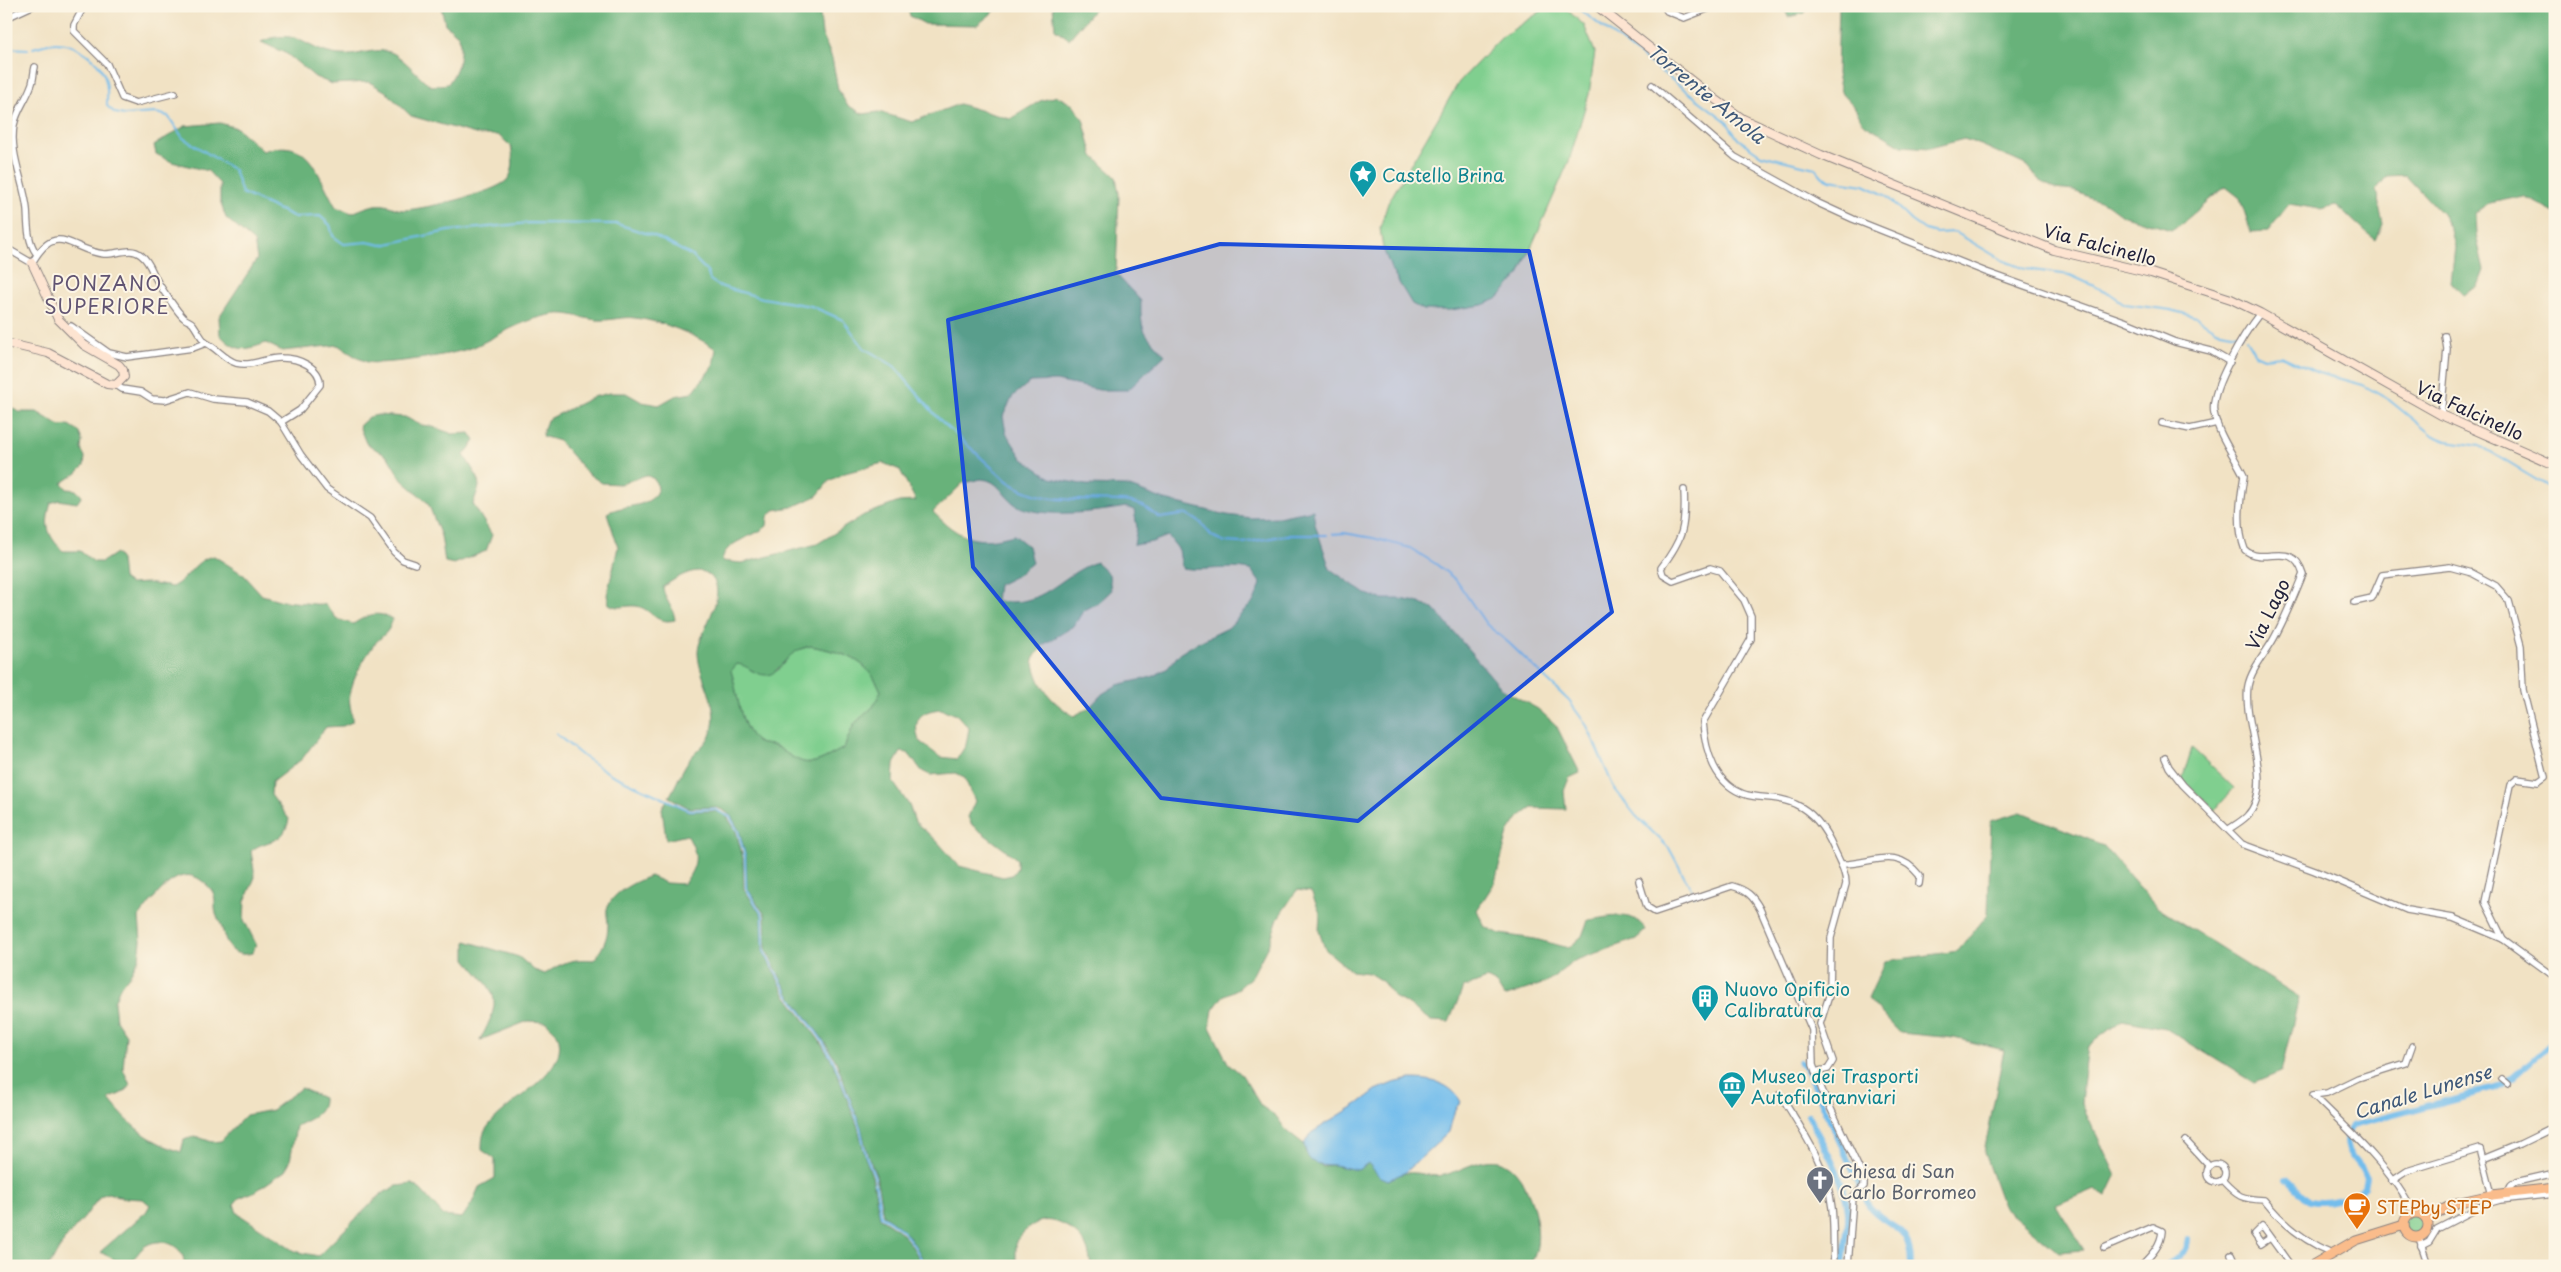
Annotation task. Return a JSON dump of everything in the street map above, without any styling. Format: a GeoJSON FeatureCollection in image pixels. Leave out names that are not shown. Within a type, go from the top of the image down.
{"type":"FeatureCollection","features":[{"type":"Feature","properties":{"kind":"main road"},"geometry":{"type":"LineString","coordinates":[[2426,1218],[2456,1203],[2492,1195],[2555,1188]]}},
{"type":"Feature","properties":{"kind":"main road"},"geometry":{"type":"LineString","coordinates":[[2413,1213],[2422,1214],[2426,1218],[2429,1225],[2427,1232],[2420,1242],[2408,1235],[2404,1224],[2407,1217],[2413,1213]]}},
{"type":"Feature","properties":{"kind":"main road"},"geometry":{"type":"LineString","coordinates":[[2311,1266],[2356,1240],[2404,1224]]}},
{"type":"Feature","properties":{"kind":"street"},"geometry":{"type":"LineString","coordinates":[[6,18],[32,6]]}},
{"type":"Feature","properties":{"kind":"street"},"geometry":{"type":"LineString","coordinates":[[84,6],[73,28],[108,64],[122,98],[136,103],[175,94]]}},
{"type":"Feature","properties":{"kind":"street","name":"Via Falcinello"},"geometry":{"type":"LineString","coordinates":[[1597,6],[1708,94],[1752,123],[1821,155],[2054,250],[2151,273],[2231,299],[2441,415],[2555,465]]}},
{"type":"Feature","properties":{"kind":"street"},"geometry":{"type":"LineString","coordinates":[[1664,6],[1672,14],[1684,18],[1715,6]]}},
{"type":"Feature","properties":{"kind":"street"},"geometry":{"type":"LineString","coordinates":[[35,67],[32,86],[17,114],[14,128],[19,180],[27,210],[27,227],[36,253]]}},
{"type":"Feature","properties":{"kind":"street"},"geometry":{"type":"LineString","coordinates":[[1652,85],[1735,157],[1826,207],[1986,272],[2124,321],[2175,342],[2211,351],[2232,359]]}},
{"type":"Feature","properties":{"kind":"street"},"geometry":{"type":"LineString","coordinates":[[32,263],[36,253],[44,245],[57,241],[77,244],[101,254],[130,251],[138,253],[150,264],[156,278],[178,311],[184,319],[192,322],[206,344],[236,363],[253,365],[282,358],[305,363],[314,370],[320,382],[317,391],[300,410],[281,422]]}},
{"type":"Feature","properties":{"kind":"street"},"geometry":{"type":"LineString","coordinates":[[6,248],[32,263],[50,304],[68,329],[84,345],[123,370],[124,377],[116,385]]}},
{"type":"Feature","properties":{"kind":"street","name":"Via Lago"},"geometry":{"type":"LineString","coordinates":[[2229,830],[2247,816],[2251,809],[2260,778],[2251,737],[2247,699],[2248,685],[2275,637],[2303,574],[2300,565],[2290,556],[2282,554],[2257,556],[2245,550],[2241,536],[2240,506],[2244,476],[2231,456],[2213,412],[2214,396],[2220,379],[2258,315]]}},
{"type":"Feature","properties":{"kind":"street"},"geometry":{"type":"LineString","coordinates":[[68,329],[71,326],[110,352],[127,357],[193,348],[206,344]]}},
{"type":"Feature","properties":{"kind":"street"},"geometry":{"type":"LineString","coordinates":[[2441,415],[2447,349],[2446,336]]}},
{"type":"Feature","properties":{"kind":"street"},"geometry":{"type":"LineString","coordinates":[[6,343],[48,353],[102,382],[161,400],[190,392],[213,399],[247,402],[268,411],[281,422],[298,450],[327,489],[370,518],[394,552],[403,560],[415,564]]}},
{"type":"Feature","properties":{"kind":"street"},"geometry":{"type":"LineString","coordinates":[[2162,423],[2190,429],[2217,423]]}},
{"type":"Feature","properties":{"kind":"street"},"geometry":{"type":"LineString","coordinates":[[1684,490],[1685,526],[1676,548],[1662,568],[1663,575],[1673,581],[1710,568],[1720,571],[1744,600],[1751,616],[1752,630],[1745,652],[1704,722],[1713,765],[1718,776],[1741,792],[1772,796],[1796,804],[1813,816],[1825,829],[1846,876],[1846,884],[1831,938],[1830,993],[1820,1024],[1832,1062],[1828,1069],[1815,1072]]}},
{"type":"Feature","properties":{"kind":"street"},"geometry":{"type":"LineString","coordinates":[[2354,602],[2372,598],[2382,576],[2450,567],[2472,573],[2496,586],[2510,601],[2521,646],[2523,690],[2545,777],[2538,782],[2517,779],[2510,785],[2485,902],[2503,939]]}},
{"type":"Feature","properties":{"kind":"street"},"geometry":{"type":"LineString","coordinates":[[2166,758],[2169,767],[2184,785],[2242,844],[2271,857],[2315,871],[2407,910],[2453,918],[2503,939],[2555,977]]}},
{"type":"Feature","properties":{"kind":"street"},"geometry":{"type":"LineString","coordinates":[[1841,864],[1879,858],[1900,859],[1920,876],[1919,884]]}},
{"type":"Feature","properties":{"kind":"street"},"geometry":{"type":"LineString","coordinates":[[1639,881],[1647,907],[1656,912],[1732,886],[1741,888],[1752,896],[1760,909],[1812,1030],[1812,1054],[1815,1072],[1864,1180],[1863,1187],[1852,1200],[1848,1266]]}},
{"type":"Feature","properties":{"kind":"street"},"geometry":{"type":"LineString","coordinates":[[2412,1046],[2406,1063],[2358,1078],[2327,1093],[2313,1095],[2342,1124],[2392,1181],[2413,1213]]}},
{"type":"Feature","properties":{"kind":"street"},"geometry":{"type":"LineString","coordinates":[[2502,1078],[2508,1084]]}},
{"type":"Feature","properties":{"kind":"street"},"geometry":{"type":"LineString","coordinates":[[1780,1094],[1804,1133],[1822,1172],[1832,1207],[1834,1266]]}},
{"type":"Feature","properties":{"kind":"street"},"geometry":{"type":"LineString","coordinates":[[2483,1159],[2520,1144],[2555,1126]]}},
{"type":"Feature","properties":{"kind":"street"},"geometry":{"type":"LineString","coordinates":[[2186,1141],[2209,1166]]}},
{"type":"Feature","properties":{"kind":"street"},"geometry":{"type":"LineString","coordinates":[[2392,1181],[2407,1171],[2480,1149],[2492,1195]]}},
{"type":"Feature","properties":{"kind":"street"},"geometry":{"type":"LineString","coordinates":[[2217,1164],[2222,1167],[2225,1175],[2222,1180],[2216,1182],[2208,1178],[2209,1166],[2217,1164]]}},
{"type":"Feature","properties":{"kind":"street"},"geometry":{"type":"LineString","coordinates":[[2506,1194],[2510,1186],[2516,1182],[2555,1173]]}},
{"type":"Feature","properties":{"kind":"street"},"geometry":{"type":"LineString","coordinates":[[2222,1180],[2238,1197],[2245,1200],[2264,1200],[2296,1233],[2314,1246],[2333,1253]]}},
{"type":"Feature","properties":{"kind":"street"},"geometry":{"type":"LineString","coordinates":[[2432,1266],[2427,1266],[2420,1242],[2429,1242],[2437,1229],[2486,1204],[2500,1200],[2555,1194]]}},
{"type":"Feature","properties":{"kind":"street"},"geometry":{"type":"LineString","coordinates":[[2104,1248],[2153,1227],[2158,1228],[2162,1231],[2157,1247],[2141,1266]]}},
{"type":"Feature","properties":{"kind":"street"},"geometry":{"type":"LineString","coordinates":[[2270,1238],[2291,1266]]}},
{"type":"Feature","properties":{"kind":"street"},"geometry":{"type":"LineString","coordinates":[[2231,1255],[2236,1266]]}},
{"type":"Feature","properties":{"kind":"highlighted area"},"geometry":{"type":"Polygon","coordinates":[[[1220,244],[1529,251],[1612,612],[1358,821],[1161,798],[973,567],[948,320],[1220,244]]]}},
{"type":"Feature","properties":{"kind":"green space"},"geometry":{"type":"Polygon","coordinates":[[[441,6],[819,6],[822,34],[832,58],[838,89],[847,105],[863,114],[879,112],[912,122],[959,104],[1010,119],[1040,101],[1057,96],[1073,105],[1083,119],[1093,156],[1116,177],[1119,194],[1116,274],[1141,301],[1145,332],[1165,355],[1128,390],[1099,390],[1056,381],[1030,382],[1013,396],[1003,416],[1006,433],[1023,459],[1051,478],[1086,485],[1127,486],[1165,500],[1227,515],[1251,518],[1278,517],[1313,510],[1315,524],[1330,569],[1366,594],[1382,599],[1400,599],[1417,602],[1434,609],[1502,689],[1538,709],[1556,725],[1580,773],[1569,778],[1564,791],[1566,809],[1532,808],[1518,818],[1508,833],[1495,882],[1477,910],[1484,926],[1500,934],[1535,939],[1569,948],[1582,936],[1588,920],[1612,916],[1627,917],[1640,923],[1646,930],[1636,939],[1576,960],[1545,983],[1504,997],[1496,984],[1487,979],[1463,988],[1449,1022],[1431,1021],[1394,997],[1383,982],[1369,973],[1351,971],[1325,949],[1319,931],[1320,913],[1311,892],[1297,890],[1278,918],[1270,942],[1252,976],[1239,988],[1223,996],[1213,1010],[1210,1027],[1228,1063],[1242,1075],[1261,1106],[1276,1116],[1286,1130],[1304,1144],[1306,1154],[1322,1166],[1333,1165],[1358,1170],[1368,1163],[1388,1180],[1406,1173],[1434,1176],[1444,1175],[1474,1164],[1490,1161],[1506,1164],[1515,1171],[1530,1196],[1535,1212],[1537,1243],[1534,1256],[1528,1266],[1091,1266],[1087,1248],[1079,1237],[1062,1224],[1047,1220],[1028,1228],[1016,1241],[1016,1259],[1021,1266],[925,1266],[914,1243],[897,1225],[883,1215],[876,1175],[868,1156],[861,1127],[836,1061],[822,1038],[788,992],[766,950],[765,915],[747,888],[746,857],[739,830],[731,816],[723,810],[714,807],[689,808],[669,797],[686,764],[705,743],[712,730],[713,710],[699,663],[698,653],[699,645],[716,602],[717,591],[715,582],[708,574],[697,571],[685,574],[663,587],[675,620],[658,619],[646,610],[636,606],[619,607],[609,604],[607,595],[618,547],[607,513],[644,503],[655,494],[658,487],[654,479],[646,475],[620,484],[602,483],[587,473],[559,441],[542,436],[547,420],[593,397],[609,393],[626,393],[642,402],[659,405],[675,396],[692,393],[713,366],[716,349],[698,338],[656,322],[630,318],[597,320],[560,314],[553,314],[526,322],[467,349],[439,356],[376,363],[367,362],[338,345],[282,351],[266,343],[252,348],[241,348],[231,345],[220,335],[219,317],[257,259],[254,242],[226,218],[220,201],[220,184],[208,171],[172,162],[156,154],[154,145],[185,126],[220,123],[237,128],[263,151],[279,147],[291,148],[301,153],[310,160],[317,170],[336,207],[352,213],[377,205],[401,210],[414,209],[458,200],[489,190],[507,180],[512,168],[511,146],[498,135],[479,135],[411,116],[385,91],[369,82],[332,84],[315,77],[287,54],[261,42],[284,36],[302,41],[328,53],[340,55],[378,51],[390,52],[399,57],[431,86],[448,84],[455,73],[459,61],[459,36],[445,24],[441,6]],[[883,463],[845,473],[829,481],[817,496],[792,507],[774,510],[768,517],[767,526],[733,544],[724,554],[722,561],[742,563],[817,544],[864,515],[899,502],[916,501],[900,470],[883,463]],[[981,479],[963,483],[933,512],[952,529],[970,538],[989,540],[1014,535],[1028,546],[1032,563],[1016,576],[998,585],[996,601],[1013,602],[1039,596],[1082,568],[1096,562],[1109,574],[1111,591],[1098,603],[1083,611],[1074,626],[1043,645],[1033,659],[1038,678],[1046,692],[1058,705],[1074,716],[1090,707],[1102,694],[1117,685],[1152,677],[1168,668],[1179,654],[1228,628],[1254,601],[1261,584],[1251,570],[1182,568],[1179,550],[1168,536],[1152,542],[1134,545],[1137,527],[1134,510],[1126,507],[1070,513],[1039,512],[1016,505],[993,482],[981,479]],[[811,646],[802,648],[771,674],[762,675],[737,664],[731,671],[740,709],[746,728],[751,736],[759,743],[776,746],[797,760],[811,763],[844,748],[854,724],[873,707],[881,691],[869,671],[853,659],[834,651],[811,646]],[[941,709],[923,714],[917,722],[919,741],[940,757],[957,759],[966,745],[969,728],[957,715],[941,709]],[[901,752],[894,764],[893,782],[909,805],[915,822],[936,840],[959,866],[1003,877],[1012,875],[1017,868],[1017,859],[972,825],[968,817],[975,801],[964,777],[956,773],[930,775],[922,771],[908,753],[901,752]]]}},
{"type":"Feature","properties":{"kind":"green space"},"geometry":{"type":"Polygon","coordinates":[[[907,6],[997,6],[991,14],[977,25],[925,24],[910,16],[907,6]]]}},
{"type":"Feature","properties":{"kind":"green space"},"geometry":{"type":"Polygon","coordinates":[[[1053,6],[1097,6],[1069,39],[1055,29],[1053,6]]]}},
{"type":"Feature","properties":{"kind":"green space"},"geometry":{"type":"Polygon","coordinates":[[[1784,6],[1807,6],[1805,13],[1788,17],[1784,6]]]}},
{"type":"Feature","properties":{"kind":"green space"},"geometry":{"type":"Polygon","coordinates":[[[1839,6],[2555,6],[2555,213],[2524,196],[2490,203],[2475,213],[2476,235],[2484,270],[2478,286],[2463,295],[2451,282],[2455,247],[2451,230],[2442,214],[2405,175],[2387,176],[2376,190],[2383,224],[2376,240],[2336,205],[2320,209],[2289,204],[2268,231],[2251,232],[2240,198],[2226,187],[2171,230],[2122,215],[2107,204],[2074,191],[2055,189],[2039,180],[2028,166],[1964,139],[1930,148],[1902,146],[1863,123],[1854,106],[1841,92],[1837,74],[1839,6]]]}},
{"type":"Feature","properties":{"kind":"green space"},"geometry":{"type":"Polygon","coordinates":[[[1546,8],[1566,9],[1584,25],[1595,52],[1589,94],[1569,161],[1519,275],[1497,299],[1482,305],[1451,310],[1424,310],[1412,304],[1392,271],[1383,248],[1380,228],[1388,203],[1459,82],[1502,37],[1546,8]]]}},
{"type":"Feature","properties":{"kind":"green space"},"geometry":{"type":"Polygon","coordinates":[[[6,405],[19,412],[37,412],[60,426],[69,425],[79,432],[82,441],[81,449],[85,457],[84,466],[62,483],[67,489],[76,490],[82,496],[77,503],[59,500],[51,503],[48,518],[50,535],[63,551],[80,551],[94,562],[102,562],[116,553],[121,560],[123,579],[130,584],[147,583],[172,587],[202,561],[214,556],[244,575],[262,595],[283,601],[326,605],[337,619],[353,624],[363,618],[377,614],[392,619],[389,628],[373,646],[353,682],[350,698],[352,722],[343,726],[326,727],[302,759],[272,782],[271,795],[289,819],[287,828],[279,838],[251,851],[255,877],[245,901],[244,920],[256,944],[252,953],[239,954],[230,948],[216,914],[213,893],[202,881],[193,876],[183,876],[175,879],[158,893],[139,917],[141,941],[139,958],[131,973],[120,987],[114,1002],[116,1020],[126,1035],[123,1069],[130,1085],[124,1092],[109,1099],[132,1125],[149,1138],[181,1152],[184,1140],[195,1136],[212,1142],[221,1141],[246,1115],[272,1110],[301,1088],[323,1098],[321,1109],[311,1119],[296,1126],[290,1161],[285,1171],[256,1191],[239,1198],[234,1204],[237,1213],[294,1251],[318,1256],[381,1194],[397,1186],[412,1184],[421,1190],[444,1216],[462,1218],[472,1203],[479,1187],[495,1178],[495,1159],[482,1150],[485,1131],[505,1109],[545,1076],[554,1063],[559,1050],[558,1036],[555,1030],[546,1022],[528,1021],[480,1040],[492,1014],[493,996],[490,989],[466,959],[466,941],[519,957],[534,970],[545,974],[557,966],[568,962],[594,960],[606,939],[608,925],[607,909],[619,893],[650,876],[666,883],[684,884],[692,871],[695,854],[687,835],[666,840],[662,808],[667,800],[688,811],[722,813],[728,818],[736,831],[743,858],[744,889],[762,916],[763,951],[785,994],[819,1040],[833,1063],[858,1127],[865,1157],[872,1176],[880,1218],[906,1238],[915,1250],[922,1266],[184,1266],[184,1259],[178,1249],[173,1245],[160,1242],[144,1247],[127,1264],[100,1252],[146,1212],[150,1205],[143,1199],[125,1198],[108,1193],[100,1196],[66,1238],[49,1266],[6,1266],[6,405]]]}},
{"type":"Feature","properties":{"kind":"green space"},"geometry":{"type":"Polygon","coordinates":[[[378,415],[405,417],[421,425],[453,434],[470,433],[475,441],[464,455],[478,478],[479,487],[473,504],[492,535],[486,551],[454,564],[445,562],[441,536],[428,503],[402,480],[388,457],[366,443],[359,426],[369,417],[378,415]]]}},
{"type":"Feature","properties":{"kind":"green space"},"geometry":{"type":"Polygon","coordinates":[[[811,646],[834,651],[861,664],[869,671],[881,691],[873,707],[854,724],[844,748],[811,763],[797,760],[776,746],[759,743],[751,736],[746,728],[740,709],[731,671],[736,664],[745,665],[752,671],[777,671],[794,651],[811,646]]]}},
{"type":"Feature","properties":{"kind":"green space"},"geometry":{"type":"Polygon","coordinates":[[[2192,748],[2234,788],[2215,810],[2182,780],[2192,748]]]}},
{"type":"Feature","properties":{"kind":"green space"},"geometry":{"type":"Polygon","coordinates":[[[2021,812],[2103,845],[2158,908],[2299,997],[2281,1072],[2254,1083],[2165,1028],[2122,1020],[2088,1046],[2081,1102],[2116,1176],[2106,1197],[2094,1189],[2056,1205],[2084,1250],[2058,1252],[2003,1206],[1984,1153],[2004,1050],[1954,1038],[1900,1033],[1868,999],[1885,961],[1958,951],[1988,914],[1991,821],[2021,812]]]}},
{"type":"Feature","properties":{"kind":"green space"},"geometry":{"type":"Polygon","coordinates":[[[2416,1213],[2421,1214],[2427,1220],[2427,1230],[2421,1236],[2416,1237],[2411,1236],[2405,1230],[2404,1225],[2405,1220],[2411,1214],[2416,1213]]]}},
{"type":"Feature","properties":{"kind":"water"},"geometry":{"type":"Polygon","coordinates":[[[1411,1079],[1440,1083],[1452,1090],[1461,1102],[1455,1109],[1449,1132],[1406,1172],[1388,1180],[1379,1176],[1368,1163],[1358,1170],[1317,1163],[1310,1160],[1304,1144],[1311,1133],[1376,1090],[1393,1083],[1411,1079]]]}},
{"type":"Feature","properties":{"kind":"waterway","name":"Torrente Amola"},"geometry":{"type":"LineString","coordinates":[[1575,6],[1726,121],[1738,139],[1761,155],[1815,168],[1823,177],[1830,180],[1864,185],[1885,195],[1912,221],[1925,230],[1936,233],[1955,232],[2002,260],[2025,269],[2070,275],[2109,293],[2125,304],[2171,310],[2196,317],[2216,330],[2242,335]]}},
{"type":"Feature","properties":{"kind":"waterway"},"geometry":{"type":"LineString","coordinates":[[33,48],[56,43],[72,46],[80,50],[94,60],[104,74],[107,88],[107,106],[115,113],[124,115],[156,113],[168,116],[183,138],[234,170],[242,193],[295,217],[320,216],[330,225],[333,236],[344,244],[367,242],[382,245],[448,231],[528,223],[617,224],[655,236],[692,256],[707,271],[710,280],[719,286],[763,298],[811,306],[843,320],[864,348],[894,366],[938,418],[1002,477],[1017,487],[1047,497],[1131,502],[1143,506],[1160,518],[1187,514],[1201,523],[1212,536],[1224,542],[1243,543],[1287,535],[1327,535]]}},
{"type":"Feature","properties":{"kind":"waterway"},"geometry":{"type":"LineString","coordinates":[[6,48],[28,49]]}},
{"type":"Feature","properties":{"kind":"waterway","name":"Torrente Amola"},"geometry":{"type":"LineString","coordinates":[[2246,339],[2255,354],[2264,358],[2281,356],[2318,373],[2363,385],[2389,400],[2432,435],[2447,441],[2480,446],[2555,491]]}},
{"type":"Feature","properties":{"kind":"waterway"},"geometry":{"type":"LineString","coordinates":[[1333,534],[1344,533],[1373,538],[1410,548],[1436,564],[1456,580],[1486,624],[1510,644],[1569,701],[1587,726],[1614,788],[1636,816],[1669,848],[1695,896]]}},
{"type":"Feature","properties":{"kind":"waterway"},"geometry":{"type":"LineString","coordinates":[[556,734],[584,757],[610,774],[689,810],[714,809],[730,817],[738,831],[745,857],[746,888],[763,916],[764,951],[787,993],[821,1039],[834,1062],[860,1127],[866,1156],[874,1175],[881,1216],[902,1231],[917,1250],[924,1266]]}},
{"type":"Feature","properties":{"kind":"waterway","name":"Canale Lunense"},"geometry":{"type":"LineString","coordinates":[[2287,1179],[2309,1201],[2324,1202],[2338,1200],[2352,1194],[2365,1187],[2367,1176],[2353,1158],[2347,1146],[2346,1140],[2352,1126],[2495,1088],[2511,1079],[2555,1040]]}},
{"type":"Feature","properties":{"kind":"waterway","name":"Canale Lunense"},"geometry":{"type":"LineString","coordinates":[[1800,1062],[1805,1066],[1869,1206],[1877,1214],[1898,1228],[1907,1241],[1911,1266]]}},
{"type":"Feature","properties":{"kind":"waterway"},"geometry":{"type":"LineString","coordinates":[[1808,1115],[1838,1174],[1846,1199],[1848,1218],[1843,1266]]}},
{"type":"Feature","properties":{"kind":"waterway","name":"Canale Lunense"},"geometry":{"type":"LineString","coordinates":[[2166,1266],[2181,1256],[2188,1239]]}},
{"type":"Feature","properties":{"kind":"place","name":"Castello Brina"},"geometry":{"type":"Point","coordinates":[1363,198]}},
{"type":"Feature","properties":{"kind":"place","name":"Nuovo Opificio Calibratura"},"geometry":{"type":"Point","coordinates":[1705,1022]}},
{"type":"Feature","properties":{"kind":"place","name":"Museo dei Trasporti Autofilotranviari"},"geometry":{"type":"Point","coordinates":[1732,1109]}},
{"type":"Feature","properties":{"kind":"place","name":"Chiesa di San Carlo Borromeo"},"geometry":{"type":"Point","coordinates":[1820,1204]}},
{"type":"Feature","properties":{"kind":"place","name":"STEPby STEP"},"geometry":{"type":"Point","coordinates":[2357,1230]}},
{"type":"Feature","properties":{"kind":"district","name":"PONZANO SUPERIORE"},"geometry":{"type":"Point","coordinates":[107,294]}}]}
